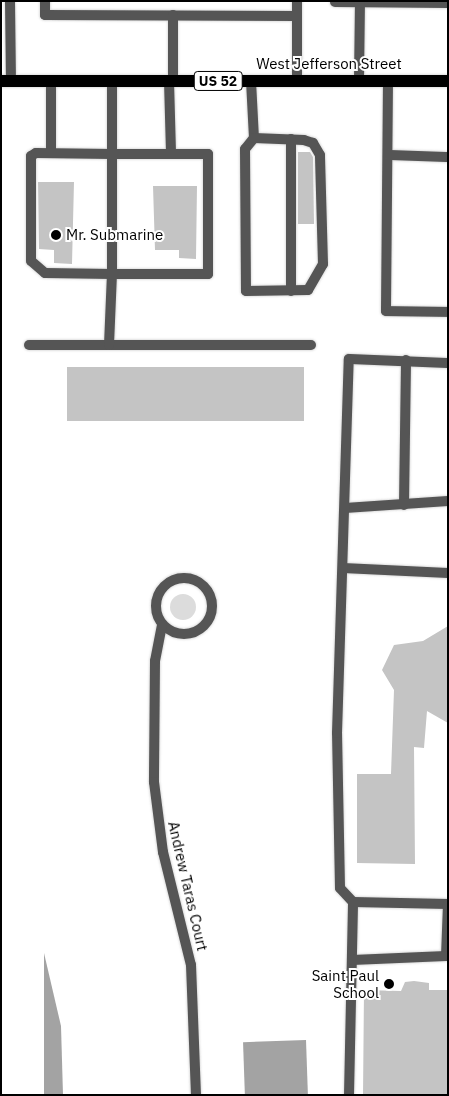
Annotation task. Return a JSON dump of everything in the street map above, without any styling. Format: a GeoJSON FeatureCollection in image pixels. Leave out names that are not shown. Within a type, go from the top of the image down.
{"type":"FeatureCollection","features":[{"type":"Feature","properties":{"kind":"main road","name":"West Jefferson Street"},"geometry":{"type":"LineString","coordinates":[[6,81],[448,80]]}},
{"type":"Feature","properties":{"kind":"street"},"geometry":{"type":"LineString","coordinates":[[6,81],[6,16],[10,1]]}},
{"type":"Feature","properties":{"kind":"street"},"geometry":{"type":"LineString","coordinates":[[45,1],[45,15],[297,16]]}},
{"type":"Feature","properties":{"kind":"street"},"geometry":{"type":"LineString","coordinates":[[297,1],[297,80]]}},
{"type":"Feature","properties":{"kind":"street"},"geometry":{"type":"LineString","coordinates":[[335,2],[448,3]]}},
{"type":"Feature","properties":{"kind":"street"},"geometry":{"type":"LineString","coordinates":[[359,81],[360,2]]}},
{"type":"Feature","properties":{"kind":"street"},"geometry":{"type":"LineString","coordinates":[[171,154],[173,16]]}},
{"type":"Feature","properties":{"kind":"street"},"geometry":{"type":"LineString","coordinates":[[388,80],[386,311],[448,312]]}},
{"type":"Feature","properties":{"kind":"street"},"geometry":{"type":"LineString","coordinates":[[51,81],[51,153]]}},
{"type":"Feature","properties":{"kind":"street"},"geometry":{"type":"LineString","coordinates":[[109,345],[112,274],[112,81]]}},
{"type":"Feature","properties":{"kind":"street"},"geometry":{"type":"LineString","coordinates":[[251,81],[254,138],[245,149],[246,291],[308,290],[324,264],[320,154],[313,143],[254,138]]}},
{"type":"Feature","properties":{"kind":"street"},"geometry":{"type":"LineString","coordinates":[[291,140],[291,291]]}},
{"type":"Feature","properties":{"kind":"street"},"geometry":{"type":"LineString","coordinates":[[51,153],[171,154],[208,154],[208,274],[45,273],[31,261],[31,156],[51,153]]}},
{"type":"Feature","properties":{"kind":"street"},"geometry":{"type":"LineString","coordinates":[[388,155],[448,157]]}},
{"type":"Feature","properties":{"kind":"street"},"geometry":{"type":"LineString","coordinates":[[29,345],[311,344]]}},
{"type":"Feature","properties":{"kind":"street"},"geometry":{"type":"LineString","coordinates":[[349,1095],[353,902],[340,888],[338,830],[349,359],[448,363]]}},
{"type":"Feature","properties":{"kind":"street"},"geometry":{"type":"LineString","coordinates":[[404,506],[406,360]]}},
{"type":"Feature","properties":{"kind":"street"},"geometry":{"type":"LineString","coordinates":[[345,508],[448,502]]}},
{"type":"Feature","properties":{"kind":"street"},"geometry":{"type":"LineString","coordinates":[[343,568],[448,573]]}},
{"type":"Feature","properties":{"kind":"street","name":"Andrew Taras Court"},"geometry":{"type":"LineString","coordinates":[[162,625],[179,634],[198,630],[212,606],[205,588],[197,582],[178,579],[162,589],[156,607],[162,625],[155,661],[154,792],[163,852],[191,965],[196,1095]]}},
{"type":"Feature","properties":{"kind":"street"},"geometry":{"type":"LineString","coordinates":[[352,960],[446,956],[448,904],[353,902]]}},
{"type":"Feature","properties":{"kind":"shaded area"},"geometry":{"type":"Polygon","coordinates":[[[183,594],[192,598],[196,607],[192,616],[183,620],[174,616],[170,607],[174,598],[183,594]]]}},
{"type":"Feature","properties":{"kind":"shaded area"},"geometry":{"type":"Polygon","coordinates":[[[44,953],[61,1026],[63,1095],[44,1095],[44,953]]]}},
{"type":"Feature","properties":{"kind":"shaded area"},"geometry":{"type":"Polygon","coordinates":[[[306,1040],[308,1095],[245,1095],[243,1042],[306,1040]]]}},
{"type":"Feature","properties":{"kind":"building"},"geometry":{"type":"Polygon","coordinates":[[[298,152],[310,152],[313,157],[314,224],[298,224],[298,152]]]}},
{"type":"Feature","properties":{"kind":"building","name":"Mr. Submarine"},"geometry":{"type":"Polygon","coordinates":[[[38,182],[74,182],[72,264],[54,263],[54,250],[39,249],[38,182]]]}},
{"type":"Feature","properties":{"kind":"building"},"geometry":{"type":"Polygon","coordinates":[[[153,186],[197,186],[196,259],[179,258],[179,250],[155,250],[153,186]]]}},
{"type":"Feature","properties":{"kind":"building"},"geometry":{"type":"Polygon","coordinates":[[[67,367],[304,367],[304,421],[67,421],[67,367]]]}},
{"type":"Feature","properties":{"kind":"building"},"geometry":{"type":"Polygon","coordinates":[[[448,626],[448,723],[427,711],[424,748],[414,747],[415,864],[357,863],[357,774],[391,774],[394,690],[382,670],[394,645],[423,641],[448,626]]]}},
{"type":"Feature","properties":{"kind":"building"},"geometry":{"type":"Polygon","coordinates":[[[405,982],[429,983],[429,990],[448,990],[448,1095],[363,1095],[364,990],[401,991],[405,982]]]}},
{"type":"Feature","properties":{"kind":"place","name":"Mr. Submarine"},"geometry":{"type":"Point","coordinates":[56,235]}},
{"type":"Feature","properties":{"kind":"place","name":"Saint Paul School"},"geometry":{"type":"Point","coordinates":[389,984]}}]}
